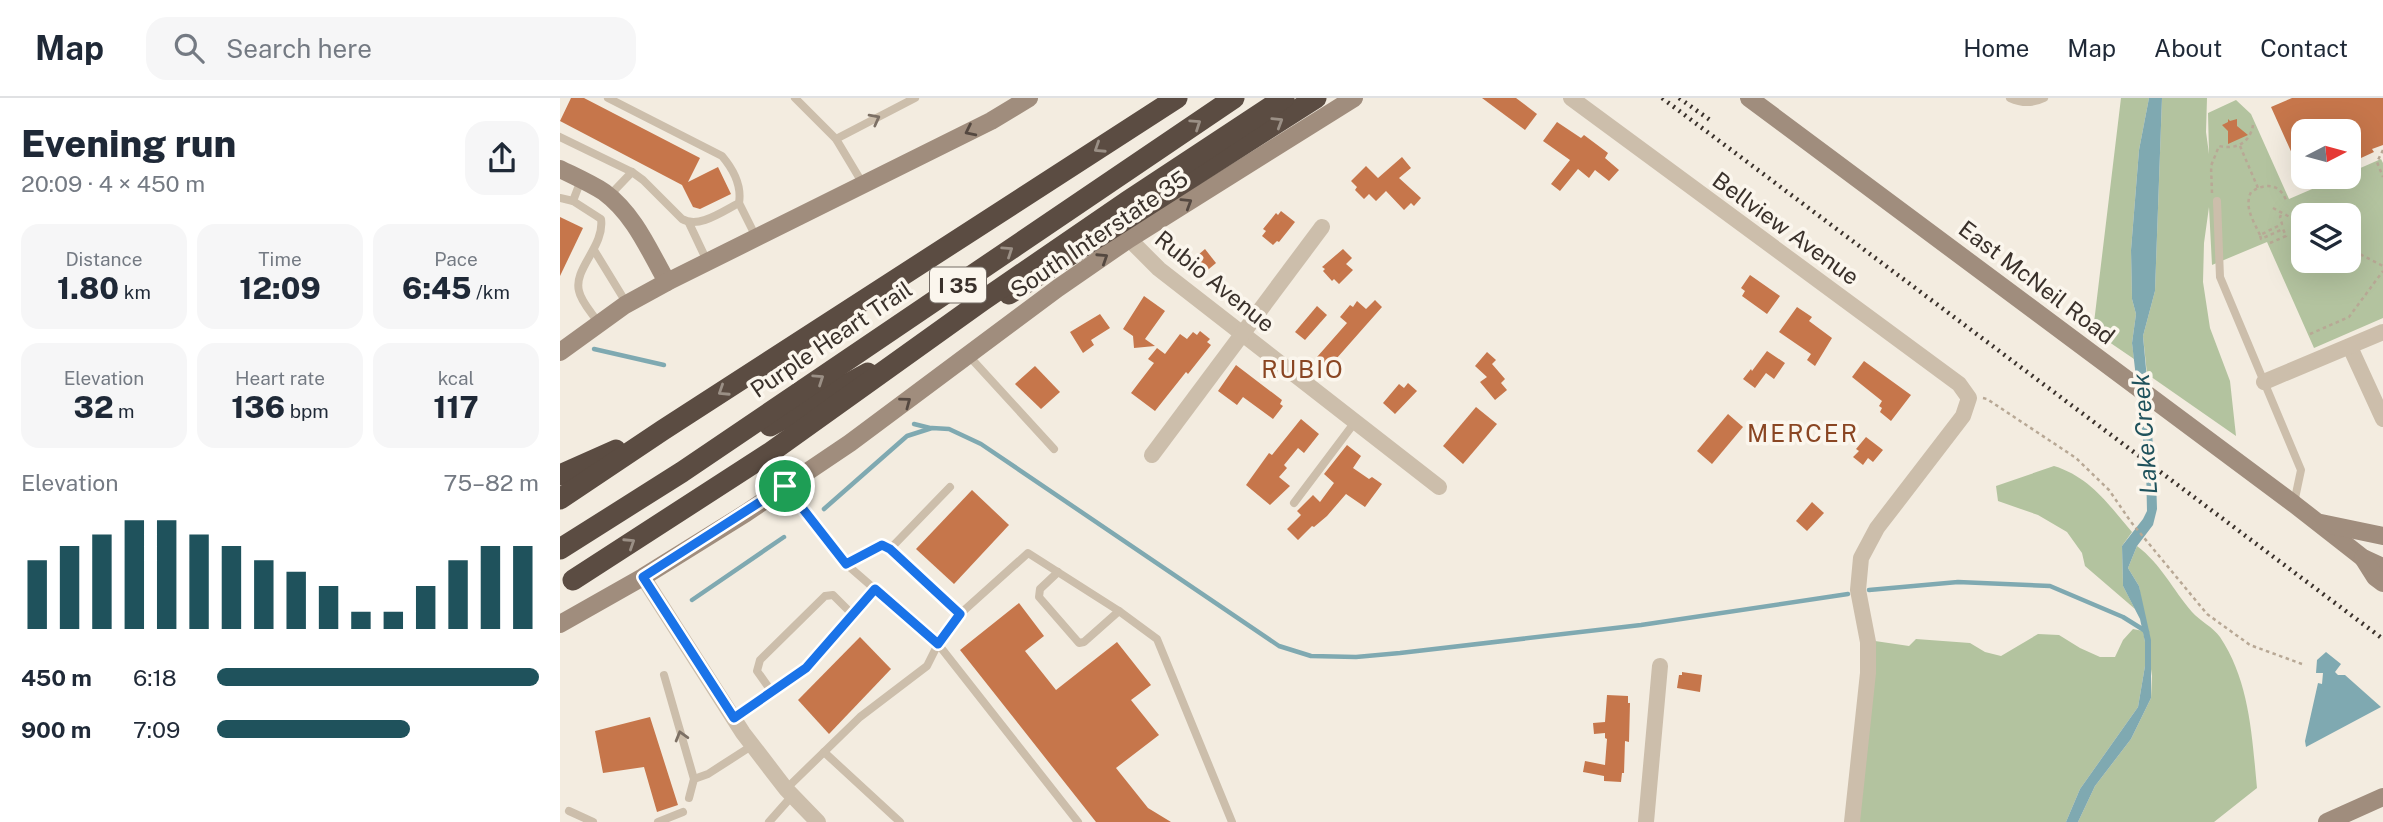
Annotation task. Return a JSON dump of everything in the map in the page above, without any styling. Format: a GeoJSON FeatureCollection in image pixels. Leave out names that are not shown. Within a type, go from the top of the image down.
{"type":"FeatureCollection","features":[{"type":"Feature","properties":{"kind":"highway","name":"Purple Heart Trail"},"geometry":{"type":"LineString","coordinates":[[560,499],[1177,98]]}},
{"type":"Feature","properties":{"kind":"highway","name":"Purple Heart Trail"},"geometry":{"type":"LineString","coordinates":[[560,549],[682,472],[1234,98]]}},
{"type":"Feature","properties":{"kind":"highway"},"geometry":{"type":"LineString","coordinates":[[567,584],[771,452],[1083,231],[1284,98]]}},
{"type":"Feature","properties":{"kind":"highway"},"geometry":{"type":"LineString","coordinates":[[682,472],[831,394],[1001,299],[1316,98]]}},
{"type":"Feature","properties":{"kind":"highway"},"geometry":{"type":"LineString","coordinates":[[560,475],[663,430]]}},
{"type":"Feature","properties":{"kind":"main road","name":"South Interstate 35"},"geometry":{"type":"LineString","coordinates":[[560,624],[643,577],[850,443],[1058,288],[1129,239],[1340,103],[1354,98]]}},
{"type":"Feature","properties":{"kind":"main road","name":"East McNeil Road"},"geometry":{"type":"LineString","coordinates":[[1749,98],[2363,558],[2383,567]]}},
{"type":"Feature","properties":{"kind":"main road"},"geometry":{"type":"LineString","coordinates":[[560,352],[627,304],[667,282],[991,121],[1018,101]]}},
{"type":"Feature","properties":{"kind":"main road"},"geometry":{"type":"LineString","coordinates":[[560,169],[609,196],[625,211],[667,282]]}},
{"type":"Feature","properties":{"kind":"main road"},"geometry":{"type":"LineString","coordinates":[[2318,523],[2383,536]]}},
{"type":"Feature","properties":{"kind":"main road","name":"East McNeil Road"},"geometry":{"type":"LineString","coordinates":[[2363,558],[2375,577],[2383,583]]}},
{"type":"Feature","properties":{"kind":"main road"},"geometry":{"type":"LineString","coordinates":[[2327,822],[2383,797]]}},
{"type":"Feature","properties":{"kind":"street","name":"Bellview Avenue"},"geometry":{"type":"LineString","coordinates":[[1571,98],[1959,384],[1969,398]]}},
{"type":"Feature","properties":{"kind":"street"},"geometry":{"type":"LineString","coordinates":[[1152,455],[1322,227]]}},
{"type":"Feature","properties":{"kind":"street","name":"Rubio Avenue"},"geometry":{"type":"LineString","coordinates":[[1129,239],[1159,269],[1439,486]]}},
{"type":"Feature","properties":{"kind":"street"},"geometry":{"type":"LineString","coordinates":[[2264,382],[2383,332]]}},
{"type":"Feature","properties":{"kind":"street"},"geometry":{"type":"LineString","coordinates":[[2350,346],[2383,419]]}},
{"type":"Feature","properties":{"kind":"street"},"geometry":{"type":"LineString","coordinates":[[1852,822],[1868,673],[1868,642],[1858,590],[1861,558],[1877,528],[1963,416],[1969,398]]}},
{"type":"Feature","properties":{"kind":"street"},"geometry":{"type":"LineString","coordinates":[[643,577],[753,745],[789,792],[818,822]]}},
{"type":"Feature","properties":{"kind":"street"},"geometry":{"type":"LineString","coordinates":[[1646,822],[1660,666]]}},
{"type":"Feature","properties":{"kind":"lane"},"geometry":{"type":"LineString","coordinates":[[608,98],[722,156],[729,163],[740,188],[739,203],[756,237]]}},
{"type":"Feature","properties":{"kind":"lane"},"geometry":{"type":"LineString","coordinates":[[795,98],[836,139],[863,184]]}},
{"type":"Feature","properties":{"kind":"lane"},"geometry":{"type":"LineString","coordinates":[[836,139],[915,98]]}},
{"type":"Feature","properties":{"kind":"lane"},"geometry":{"type":"LineString","coordinates":[[2010,98],[2021,103],[2043,98]]}},
{"type":"Feature","properties":{"kind":"lane"},"geometry":{"type":"LineString","coordinates":[[560,137],[643,180],[689,223],[708,261]]}},
{"type":"Feature","properties":{"kind":"lane"},"geometry":{"type":"LineString","coordinates":[[609,196],[632,172]]}},
{"type":"Feature","properties":{"kind":"lane"},"geometry":{"type":"LineString","coordinates":[[573,201],[581,180]]}},
{"type":"Feature","properties":{"kind":"lane"},"geometry":{"type":"LineString","coordinates":[[560,198],[573,201],[601,219],[603,229],[578,281],[578,290],[599,324]]}},
{"type":"Feature","properties":{"kind":"lane"},"geometry":{"type":"LineString","coordinates":[[2217,201],[2220,277],[2301,470],[2294,504]]}},
{"type":"Feature","properties":{"kind":"lane"},"geometry":{"type":"LineString","coordinates":[[689,223],[699,222],[739,203]]}},
{"type":"Feature","properties":{"kind":"lane"},"geometry":{"type":"LineString","coordinates":[[594,250],[627,304]]}},
{"type":"Feature","properties":{"kind":"lane"},"geometry":{"type":"LineString","coordinates":[[968,355],[1054,449]]}},
{"type":"Feature","properties":{"kind":"lane"},"geometry":{"type":"LineString","coordinates":[[1294,503],[1356,422]]}},
{"type":"Feature","properties":{"kind":"lane"},"geometry":{"type":"LineString","coordinates":[[785,486],[846,564],[938,644],[1078,822]]}},
{"type":"Feature","properties":{"kind":"lane"},"geometry":{"type":"LineString","coordinates":[[890,549],[950,487]]}},
{"type":"Feature","properties":{"kind":"lane"},"geometry":{"type":"LineString","coordinates":[[846,564],[882,545],[890,549],[960,614]]}},
{"type":"Feature","properties":{"kind":"lane"},"geometry":{"type":"LineString","coordinates":[[769,822],[789,792],[824,752],[860,717],[927,666],[938,644],[960,614],[1028,553],[1119,611],[1157,639],[1232,822]]}},
{"type":"Feature","properties":{"kind":"lane"},"geometry":{"type":"LineString","coordinates":[[1058,572],[1040,589],[1039,597],[1079,643],[1084,642],[1119,611]]}},
{"type":"Feature","properties":{"kind":"lane"},"geometry":{"type":"LineString","coordinates":[[734,718],[806,668],[875,589]]}},
{"type":"Feature","properties":{"kind":"lane"},"geometry":{"type":"LineString","coordinates":[[772,692],[757,671],[760,660],[825,596],[833,595],[853,616]]}},
{"type":"Feature","properties":{"kind":"lane"},"geometry":{"type":"LineString","coordinates":[[664,675],[694,779],[689,798]]}},
{"type":"Feature","properties":{"kind":"lane"},"geometry":{"type":"LineString","coordinates":[[694,779],[708,774],[753,745]]}},
{"type":"Feature","properties":{"kind":"lane"},"geometry":{"type":"LineString","coordinates":[[824,752],[900,822]]}},
{"type":"Feature","properties":{"kind":"lane"},"geometry":{"type":"LineString","coordinates":[[569,811],[593,822]]}},
{"type":"Feature","properties":{"kind":"lane"},"geometry":{"type":"LineString","coordinates":[[657,822],[683,812]]}},
{"type":"Feature","properties":{"kind":"path"},"geometry":{"type":"LineString","coordinates":[[2217,201],[2212,195],[2211,166],[2219,146],[2240,146],[2250,136],[2253,125]]}},
{"type":"Feature","properties":{"kind":"path"},"geometry":{"type":"LineString","coordinates":[[2240,146],[2258,188]]}},
{"type":"Feature","properties":{"kind":"path"},"geometry":{"type":"LineString","coordinates":[[2383,150],[2377,162],[2383,177]]}},
{"type":"Feature","properties":{"kind":"path"},"geometry":{"type":"LineString","coordinates":[[2270,243],[2286,236],[2283,229],[2261,239],[2248,204],[2251,192],[2266,186],[2277,188],[2286,200]]}},
{"type":"Feature","properties":{"kind":"path"},"geometry":{"type":"LineString","coordinates":[[2273,208],[2291,218]]}},
{"type":"Feature","properties":{"kind":"path"},"geometry":{"type":"LineString","coordinates":[[2260,235],[2282,224],[2282,213]]}},
{"type":"Feature","properties":{"kind":"path"},"geometry":{"type":"LineString","coordinates":[[2310,334],[2349,317],[2383,269],[2361,256]]}},
{"type":"Feature","properties":{"kind":"path"},"geometry":{"type":"LineString","coordinates":[[1969,398],[1987,399],[2076,458],[2109,491],[2131,522],[2207,614],[2250,645],[2302,664]]}},
{"type":"Feature","properties":{"kind":"green space"},"geometry":{"type":"Polygon","coordinates":[[[2121,98],[2149,98],[2139,150],[2131,250],[2132,299],[2136,314],[2132,343],[2134,359],[2093,331],[2121,98]]]}},
{"type":"Feature","properties":{"kind":"green space"},"geometry":{"type":"Polygon","coordinates":[[[2162,98],[2207,98],[2206,132],[2209,154],[2208,113],[2236,100],[2251,114],[2289,199],[2312,189],[2361,189],[2361,168],[2381,159],[2383,318],[2314,348],[2267,242],[2212,265],[2209,207],[2204,243],[2203,282],[2210,328],[2230,381],[2236,436],[2147,374],[2143,336],[2155,291],[2162,98]]]}},
{"type":"Feature","properties":{"kind":"green space"},"geometry":{"type":"Polygon","coordinates":[[[2054,466],[2078,477],[2088,485],[2107,502],[2132,532],[2122,546],[2123,586],[2135,609],[2085,566],[2082,553],[2067,532],[2038,515],[1998,501],[1996,486],[2054,466]]]}},
{"type":"Feature","properties":{"kind":"green space"},"geometry":{"type":"Polygon","coordinates":[[[2137,546],[2160,569],[2192,612],[2220,637],[2238,672],[2244,691],[2257,788],[2214,822],[2078,822],[2095,786],[2131,739],[2151,698],[2152,676],[2139,586],[2128,568],[2137,546]]]}},
{"type":"Feature","properties":{"kind":"green space"},"geometry":{"type":"Polygon","coordinates":[[[2133,629],[2143,631],[2145,642],[2145,666],[2138,707],[2080,789],[2066,822],[1856,822],[1875,641],[1909,646],[1916,639],[1970,643],[1985,652],[2001,656],[2038,634],[2059,635],[2100,657],[2115,657],[2123,640],[2133,629]]]}},
{"type":"Feature","properties":{"kind":"water","name":"Lake Creek"},"geometry":{"type":"Polygon","coordinates":[[[2149,98],[2162,98],[2155,291],[2143,336],[2157,509],[2153,525],[2137,546],[2128,568],[2139,586],[2151,640],[2151,698],[2131,739],[2095,786],[2078,822],[2066,822],[2080,789],[2138,707],[2145,666],[2145,642],[2140,619],[2123,586],[2122,546],[2147,511],[2146,464],[2132,343],[2136,314],[2132,299],[2131,250],[2139,150],[2149,98]]]}},
{"type":"Feature","properties":{"kind":"water"},"geometry":{"type":"Polygon","coordinates":[[[2326,652],[2341,664],[2335,672],[2338,675],[2345,675],[2381,707],[2306,747],[2318,683],[2322,684],[2323,673],[2316,673],[2317,660],[2326,652]]]}},
{"type":"Feature","properties":{"kind":"building"},"geometry":{"type":"Polygon","coordinates":[[[571,98],[584,98],[700,158],[688,182],[718,167],[731,194],[700,209],[693,207],[682,185],[560,121],[571,98]]]}},
{"type":"Feature","properties":{"kind":"building"},"geometry":{"type":"Polygon","coordinates":[[[1482,98],[1516,98],[1537,114],[1525,130],[1482,98]]]}},
{"type":"Feature","properties":{"kind":"building"},"geometry":{"type":"Polygon","coordinates":[[[2292,98],[2383,98],[2383,145],[2372,149],[2374,152],[2361,158],[2361,119],[2291,119],[2291,151],[2271,107],[2292,98]]]}},
{"type":"Feature","properties":{"kind":"building"},"geometry":{"type":"Polygon","coordinates":[[[2228,119],[2237,119],[2237,126],[2248,135],[2228,144],[2228,131],[2222,125],[2228,122],[2228,119]]]}},
{"type":"Feature","properties":{"kind":"building"},"geometry":{"type":"Polygon","coordinates":[[[1557,122],[1581,138],[1584,135],[1608,153],[1605,158],[1619,170],[1609,181],[1595,170],[1589,178],[1578,169],[1560,191],[1551,184],[1570,160],[1543,141],[1557,122]]]}},
{"type":"Feature","properties":{"kind":"building"},"geometry":{"type":"Polygon","coordinates":[[[1402,157],[1411,168],[1399,178],[1421,198],[1414,206],[1411,203],[1404,210],[1386,191],[1376,201],[1369,194],[1364,199],[1355,190],[1357,187],[1351,181],[1366,166],[1378,178],[1402,157]]]}},
{"type":"Feature","properties":{"kind":"building"},"geometry":{"type":"Polygon","coordinates":[[[1281,211],[1295,222],[1279,242],[1273,245],[1262,236],[1266,231],[1263,229],[1276,213],[1278,215],[1281,211]]]}},
{"type":"Feature","properties":{"kind":"building"},"geometry":{"type":"Polygon","coordinates":[[[560,217],[583,228],[560,276],[560,217]]]}},
{"type":"Feature","properties":{"kind":"building"},"geometry":{"type":"Polygon","coordinates":[[[1205,249],[1216,263],[1203,274],[1191,261],[1205,249]]]}},
{"type":"Feature","properties":{"kind":"building"},"geometry":{"type":"Polygon","coordinates":[[[1343,249],[1352,258],[1346,264],[1353,270],[1339,284],[1334,279],[1332,281],[1322,267],[1343,249]]]}},
{"type":"Feature","properties":{"kind":"building"},"geometry":{"type":"Polygon","coordinates":[[[1750,275],[1780,296],[1767,314],[1742,296],[1745,291],[1741,288],[1750,275]]]}},
{"type":"Feature","properties":{"kind":"building"},"geometry":{"type":"Polygon","coordinates":[[[1144,296],[1165,311],[1145,339],[1155,346],[1134,348],[1133,336],[1123,329],[1144,296]]]}},
{"type":"Feature","properties":{"kind":"building"},"geometry":{"type":"Polygon","coordinates":[[[1375,300],[1382,307],[1329,367],[1317,357],[1347,323],[1340,317],[1350,305],[1353,307],[1357,301],[1366,309],[1375,300]]]}},
{"type":"Feature","properties":{"kind":"building"},"geometry":{"type":"Polygon","coordinates":[[[1317,306],[1327,315],[1305,340],[1295,332],[1317,306]]]}},
{"type":"Feature","properties":{"kind":"building"},"geometry":{"type":"Polygon","coordinates":[[[1797,307],[1812,317],[1809,321],[1832,338],[1815,366],[1807,360],[1811,354],[1779,332],[1797,307]]]}},
{"type":"Feature","properties":{"kind":"building"},"geometry":{"type":"Polygon","coordinates":[[[1100,314],[1110,328],[1091,340],[1094,345],[1083,353],[1070,332],[1100,314]]]}},
{"type":"Feature","properties":{"kind":"building"},"geometry":{"type":"Polygon","coordinates":[[[1200,331],[1210,339],[1207,342],[1211,345],[1155,411],[1131,393],[1154,363],[1148,359],[1157,348],[1165,354],[1180,334],[1187,339],[1193,332],[1197,335],[1200,331]]]}},
{"type":"Feature","properties":{"kind":"building"},"geometry":{"type":"Polygon","coordinates":[[[1767,351],[1785,363],[1774,379],[1766,373],[1755,388],[1743,379],[1767,351]]]}},
{"type":"Feature","properties":{"kind":"building"},"geometry":{"type":"Polygon","coordinates":[[[1487,352],[1496,360],[1492,364],[1505,379],[1501,383],[1507,390],[1495,400],[1480,382],[1487,377],[1475,366],[1487,352]]]}},
{"type":"Feature","properties":{"kind":"building"},"geometry":{"type":"Polygon","coordinates":[[[1864,361],[1911,395],[1891,421],[1880,412],[1882,401],[1852,377],[1864,361]]]}},
{"type":"Feature","properties":{"kind":"building"},"geometry":{"type":"Polygon","coordinates":[[[1236,365],[1282,400],[1280,404],[1283,406],[1273,419],[1243,397],[1237,405],[1218,391],[1236,365]]]}},
{"type":"Feature","properties":{"kind":"building"},"geometry":{"type":"Polygon","coordinates":[[[1035,366],[1060,392],[1041,409],[1015,384],[1035,366]]]}},
{"type":"Feature","properties":{"kind":"building"},"geometry":{"type":"Polygon","coordinates":[[[1408,383],[1417,391],[1395,414],[1383,403],[1399,384],[1404,388],[1408,383]]]}},
{"type":"Feature","properties":{"kind":"building"},"geometry":{"type":"Polygon","coordinates":[[[1476,407],[1497,424],[1463,464],[1443,446],[1476,407]]]}},
{"type":"Feature","properties":{"kind":"building"},"geometry":{"type":"Polygon","coordinates":[[[1728,414],[1743,427],[1712,464],[1697,451],[1728,414]]]}},
{"type":"Feature","properties":{"kind":"building"},"geometry":{"type":"Polygon","coordinates":[[[1301,419],[1319,434],[1304,453],[1298,448],[1284,465],[1287,468],[1279,477],[1290,486],[1270,505],[1246,485],[1269,453],[1272,455],[1301,419]]]}},
{"type":"Feature","properties":{"kind":"building"},"geometry":{"type":"Polygon","coordinates":[[[1866,437],[1883,450],[1873,462],[1868,458],[1863,465],[1853,457],[1866,437]]]}},
{"type":"Feature","properties":{"kind":"building"},"geometry":{"type":"Polygon","coordinates":[[[1347,445],[1361,456],[1353,468],[1382,484],[1365,507],[1346,494],[1327,516],[1298,540],[1287,529],[1301,515],[1297,511],[1313,495],[1320,502],[1334,483],[1324,474],[1347,445]]]}},
{"type":"Feature","properties":{"kind":"building"},"geometry":{"type":"Polygon","coordinates":[[[972,490],[1009,525],[954,584],[916,549],[972,490]]]}},
{"type":"Feature","properties":{"kind":"building"},"geometry":{"type":"Polygon","coordinates":[[[1812,502],[1824,513],[1807,531],[1796,521],[1812,502]]]}},
{"type":"Feature","properties":{"kind":"building"},"geometry":{"type":"Polygon","coordinates":[[[1019,603],[1044,636],[1025,651],[1056,690],[1117,642],[1151,685],[1131,700],[1159,735],[1116,768],[1148,808],[1171,822],[1096,822],[960,650],[1019,603]]]}},
{"type":"Feature","properties":{"kind":"building"},"geometry":{"type":"Polygon","coordinates":[[[860,637],[891,669],[829,734],[798,700],[860,637]]]}},
{"type":"Feature","properties":{"kind":"building"},"geometry":{"type":"Polygon","coordinates":[[[1682,672],[1702,675],[1700,692],[1677,688],[1682,672]]]}},
{"type":"Feature","properties":{"kind":"building"},"geometry":{"type":"Polygon","coordinates":[[[1607,695],[1628,696],[1630,703],[1629,742],[1625,741],[1624,773],[1621,782],[1604,781],[1604,776],[1583,772],[1585,761],[1605,765],[1607,739],[1605,733],[1594,734],[1593,723],[1605,722],[1607,695]]]}},
{"type":"Feature","properties":{"kind":"building"},"geometry":{"type":"Polygon","coordinates":[[[650,717],[678,805],[657,812],[644,767],[603,773],[595,731],[650,717]]]}},
{"type":"Feature","properties":{"kind":"waterway"},"geometry":{"type":"LineString","coordinates":[[594,349],[664,365]]}},
{"type":"Feature","properties":{"kind":"waterway"},"geometry":{"type":"LineString","coordinates":[[914,424],[930,428]]}},
{"type":"Feature","properties":{"kind":"waterway"},"geometry":{"type":"LineString","coordinates":[[824,509],[907,436],[932,428],[949,429],[981,444],[1279,646],[1311,656],[1356,657],[1400,653],[1641,625],[1848,594]]}},
{"type":"Feature","properties":{"kind":"waterway"},"geometry":{"type":"LineString","coordinates":[[692,600],[784,537]]}},
{"type":"Feature","properties":{"kind":"waterway"},"geometry":{"type":"LineString","coordinates":[[1869,590],[1958,582],[2050,586],[2123,617],[2147,632]]}},
{"type":"Feature","properties":{"kind":"railway"},"geometry":{"type":"LineString","coordinates":[[1662,98],[2383,639]]}},
{"type":"Feature","properties":{"kind":"railway"},"geometry":{"type":"LineString","coordinates":[[1679,98],[1710,120]]}},
{"type":"Feature","properties":{"kind":"district","name":"RUBIO"},"geometry":{"type":"Point","coordinates":[1303,369]}},
{"type":"Feature","properties":{"kind":"district","name":"MERCER"},"geometry":{"type":"Point","coordinates":[1803,433]}},
{"type":"Feature","properties":{"kind":"route"},"geometry":{"type":"LineString","coordinates":[[785,486],[846,564],[882,545],[890,549],[960,614],[938,644],[875,589],[806,668],[734,718],[643,577],[785,486]]}}]}
